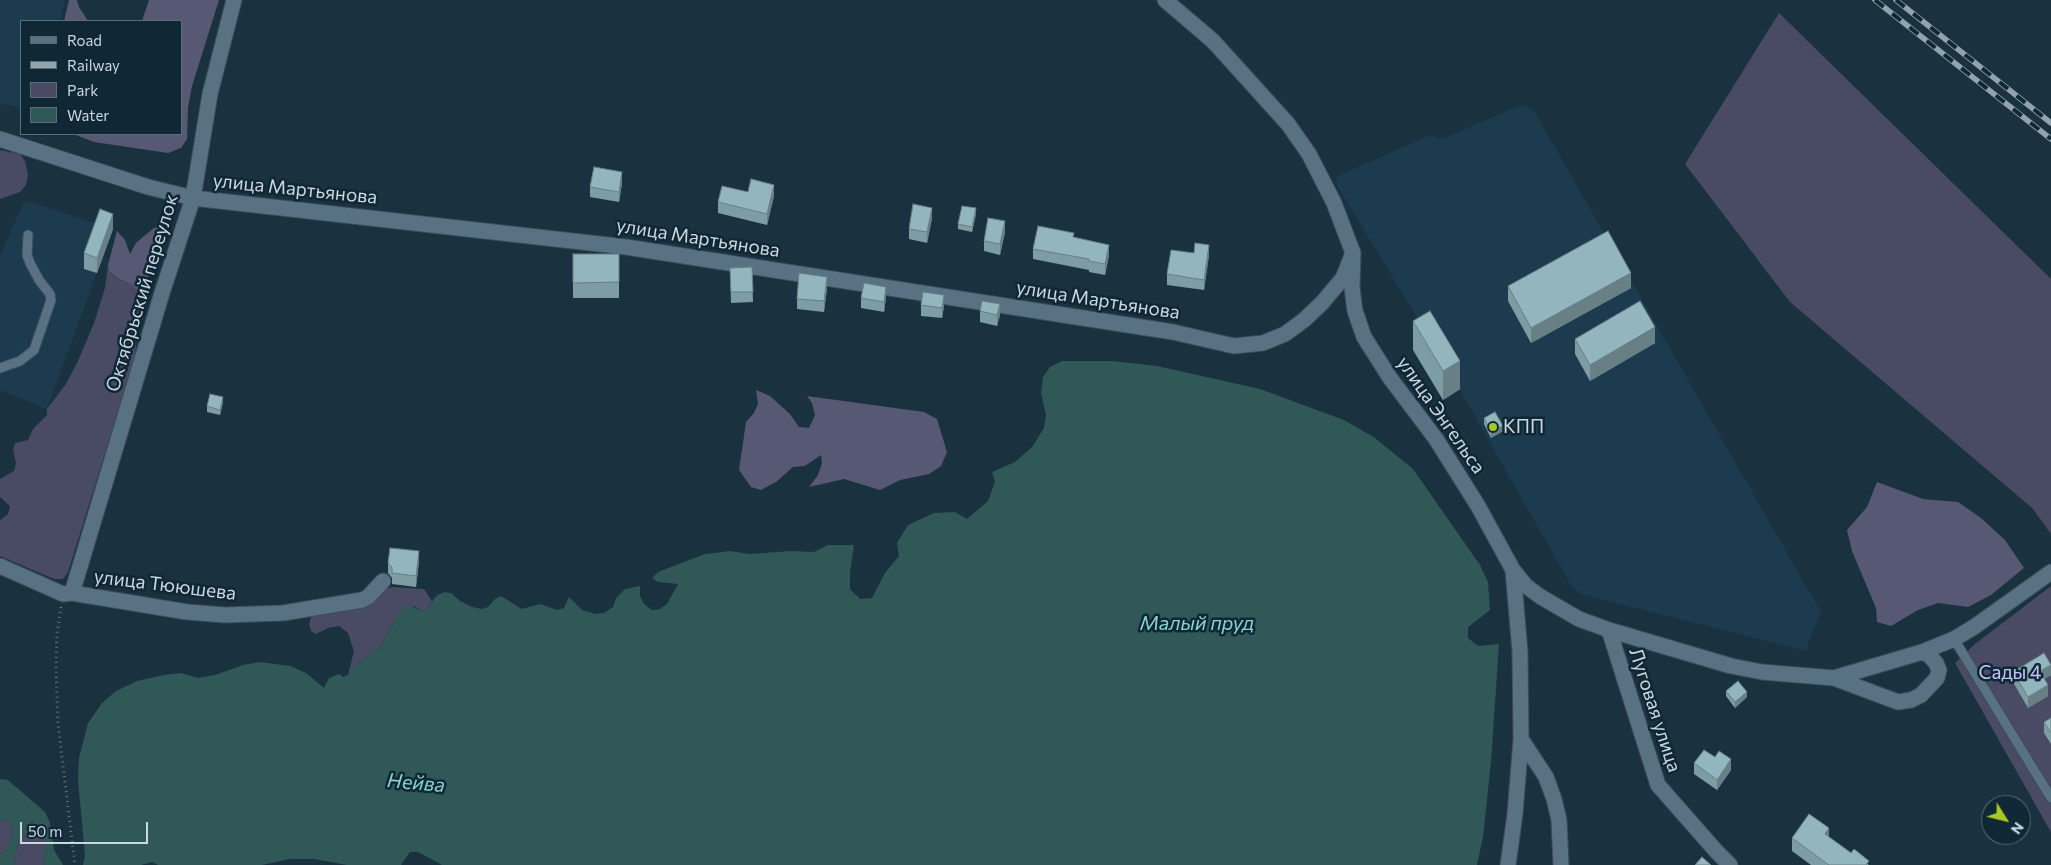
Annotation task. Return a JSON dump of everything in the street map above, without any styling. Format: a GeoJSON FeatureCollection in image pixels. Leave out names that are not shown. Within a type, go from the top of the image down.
{"type":"FeatureCollection","features":[{"type":"Feature","properties":{"kind":"street","name":"Октябрьский переулок"},"geometry":{"type":"LineString","coordinates":[[67,594],[193,198],[210,94],[234,0]]}},
{"type":"Feature","properties":{"kind":"street","name":"улица Энгельса"},"geometry":{"type":"LineString","coordinates":[[1164,0],[1213,41],[1288,124],[1309,154],[1334,203],[1353,254],[1352,288],[1364,337],[1390,378],[1436,439],[1478,506],[1513,570],[1526,586],[1579,619],[1609,630],[1731,666],[1762,672],[1834,678],[1898,702],[1911,700],[1922,695],[1937,678],[1939,670],[1929,655],[1922,652],[1834,678]]}},
{"type":"Feature","properties":{"kind":"street","name":"улица Мартьянова"},"geometry":{"type":"LineString","coordinates":[[0,139],[148,187],[193,198],[626,246],[1173,332],[1234,346],[1263,343],[1285,334],[1304,320],[1322,303],[1343,278],[1353,254]]}},
{"type":"Feature","properties":{"kind":"street","name":"улица Тююшева"},"geometry":{"type":"LineString","coordinates":[[0,566],[67,594],[187,612],[264,615],[362,600],[383,581]]}},
{"type":"Feature","properties":{"kind":"street"},"geometry":{"type":"LineString","coordinates":[[1508,865],[1521,739],[1520,652],[1513,570]]}},
{"type":"Feature","properties":{"kind":"street"},"geometry":{"type":"LineString","coordinates":[[1922,652],[1954,639],[1993,615],[2051,572]]}},
{"type":"Feature","properties":{"kind":"street","name":"Луговая улица"},"geometry":{"type":"LineString","coordinates":[[1609,630],[1658,785],[1730,865]]}},
{"type":"Feature","properties":{"kind":"street"},"geometry":{"type":"LineString","coordinates":[[1521,739],[1546,777],[1554,799],[1559,820],[1561,865]]}},
{"type":"Feature","properties":{"kind":"lane"},"geometry":{"type":"LineString","coordinates":[[0,368],[20,361],[34,350],[51,300],[50,294],[30,264],[28,235]]}},
{"type":"Feature","properties":{"kind":"lane"},"geometry":{"type":"LineString","coordinates":[[1954,639],[2051,798]]}},
{"type":"Feature","properties":{"kind":"path"},"geometry":{"type":"LineString","coordinates":[[67,594],[57,634],[56,668],[64,782],[75,863]]}},
{"type":"Feature","properties":{"kind":"shaded area"},"geometry":{"type":"Polygon","coordinates":[[[0,0],[65,0],[60,20],[20,20],[20,107],[0,104],[0,0]]]}},
{"type":"Feature","properties":{"kind":"shaded area"},"geometry":{"type":"Polygon","coordinates":[[[69,0],[77,0],[87,20],[64,20],[69,0]]]}},
{"type":"Feature","properties":{"kind":"shaded area"},"geometry":{"type":"Polygon","coordinates":[[[149,0],[219,0],[192,86],[188,108],[187,139],[181,148],[168,153],[94,142],[76,135],[182,135],[182,20],[142,20],[149,0]]]}},
{"type":"Feature","properties":{"kind":"shaded area"},"geometry":{"type":"Polygon","coordinates":[[[1523,104],[1534,111],[1821,612],[1805,651],[1581,594],[1572,587],[1460,390],[1443,400],[1413,350],[1430,339],[1335,182],[1338,176],[1430,135],[1442,139],[1523,104]]]}},
{"type":"Feature","properties":{"kind":"shaded area"},"geometry":{"type":"Polygon","coordinates":[[[25,200],[113,229],[47,409],[0,390],[0,255],[25,200]]]}},
{"type":"Feature","properties":{"kind":"shaded area"},"geometry":{"type":"Polygon","coordinates":[[[162,225],[140,301],[138,292],[131,284],[115,277],[109,271],[108,265],[117,231],[125,240],[130,254],[136,243],[154,228],[162,225]]]}},
{"type":"Feature","properties":{"kind":"shaded area"},"geometry":{"type":"Polygon","coordinates":[[[756,390],[770,396],[790,414],[799,427],[809,428],[815,415],[812,403],[807,396],[924,412],[937,419],[947,452],[941,466],[929,474],[900,480],[880,490],[844,479],[809,487],[818,475],[822,463],[821,455],[805,466],[793,467],[776,482],[761,490],[751,487],[739,470],[746,422],[754,413],[758,404],[756,390]]]}},
{"type":"Feature","properties":{"kind":"shaded area"},"geometry":{"type":"Polygon","coordinates":[[[1877,482],[1923,499],[1958,502],[1981,518],[2005,540],[2024,568],[1991,595],[1968,607],[1938,603],[1918,610],[1891,626],[1877,622],[1876,608],[1852,551],[1847,530],[1867,507],[1877,482]]]}},
{"type":"Feature","properties":{"kind":"green space"},"geometry":{"type":"Polygon","coordinates":[[[1779,13],[2051,279],[2051,534],[2032,508],[1790,302],[1685,164],[1779,13]]]}},
{"type":"Feature","properties":{"kind":"green space"},"geometry":{"type":"Polygon","coordinates":[[[0,150],[20,154],[25,161],[28,175],[26,185],[20,192],[0,199],[0,150]]]}},
{"type":"Feature","properties":{"kind":"green space"},"geometry":{"type":"Polygon","coordinates":[[[108,265],[109,271],[114,277],[131,284],[138,292],[140,301],[135,357],[68,572],[63,579],[54,579],[0,556],[0,520],[8,514],[10,506],[0,497],[0,479],[14,471],[16,463],[13,450],[15,443],[28,440],[33,429],[47,415],[47,409],[66,384],[78,361],[94,323],[105,288],[108,265]]]}},
{"type":"Feature","properties":{"kind":"green space","name":"Сады 4"},"geometry":{"type":"Polygon","coordinates":[[[2051,586],[2051,832],[1955,663],[1975,644],[2051,586]]]}},
{"type":"Feature","properties":{"kind":"green space"},"geometry":{"type":"Polygon","coordinates":[[[392,587],[424,589],[432,601],[427,609],[421,611],[414,606],[393,623],[381,646],[358,664],[348,675],[354,651],[348,633],[339,626],[328,628],[316,634],[311,631],[309,624],[311,617],[316,613],[392,587]]]}},
{"type":"Feature","properties":{"kind":"green space"},"geometry":{"type":"Polygon","coordinates":[[[0,819],[9,822],[13,832],[3,855],[0,853],[0,819]]]}},
{"type":"Feature","properties":{"kind":"green space"},"geometry":{"type":"Polygon","coordinates":[[[40,832],[46,845],[43,865],[15,865],[14,858],[19,841],[26,835],[40,832]]]}},
{"type":"Feature","properties":{"kind":"water","name":"Малый пруд"},"geometry":{"type":"Polygon","coordinates":[[[1062,361],[1112,361],[1157,366],[1260,389],[1344,420],[1375,438],[1413,469],[1480,565],[1488,582],[1490,610],[1468,627],[1468,638],[1478,646],[1499,644],[1491,762],[1483,837],[1477,865],[442,865],[418,852],[410,852],[401,865],[347,865],[314,859],[290,859],[262,865],[158,865],[152,862],[141,865],[83,865],[85,856],[78,780],[79,758],[88,723],[102,703],[116,691],[137,681],[164,675],[181,673],[198,678],[260,662],[290,666],[306,673],[324,688],[329,678],[339,674],[343,677],[348,675],[358,664],[381,646],[398,614],[408,604],[421,611],[427,609],[436,596],[444,592],[451,593],[460,601],[472,607],[482,609],[488,607],[495,599],[501,596],[522,609],[540,604],[557,610],[564,608],[569,597],[582,610],[596,614],[604,613],[613,607],[616,598],[625,589],[640,586],[640,596],[644,604],[652,610],[660,609],[667,604],[678,584],[658,582],[652,578],[658,572],[705,554],[730,551],[750,554],[791,551],[814,552],[828,545],[854,545],[850,589],[860,599],[872,598],[885,573],[899,556],[897,543],[908,525],[934,513],[955,512],[967,519],[988,501],[995,482],[992,472],[1015,462],[1032,447],[1044,428],[1046,415],[1041,393],[1043,377],[1050,367],[1062,361]]]}},
{"type":"Feature","properties":{"kind":"water"},"geometry":{"type":"Polygon","coordinates":[[[0,779],[8,780],[45,812],[50,823],[54,850],[63,865],[43,865],[46,845],[40,832],[26,835],[19,841],[14,858],[15,865],[0,865],[0,853],[3,855],[13,832],[9,822],[0,819],[0,779]]]}},
{"type":"Feature","properties":{"kind":"building"},"geometry":{"type":"Polygon","coordinates":[[[594,167],[622,172],[619,192],[590,187],[594,167]]]}},
{"type":"Feature","properties":{"kind":"building"},"geometry":{"type":"Polygon","coordinates":[[[751,179],[774,185],[767,214],[718,202],[722,186],[748,192],[751,179]]]}},
{"type":"Feature","properties":{"kind":"building"},"geometry":{"type":"Polygon","coordinates":[[[913,204],[932,208],[927,232],[909,229],[913,204]]]}},
{"type":"Feature","properties":{"kind":"building"},"geometry":{"type":"Polygon","coordinates":[[[962,206],[976,208],[972,227],[958,224],[962,206]]]}},
{"type":"Feature","properties":{"kind":"building"},"geometry":{"type":"Polygon","coordinates":[[[100,209],[113,214],[97,258],[84,253],[100,209]]]}},
{"type":"Feature","properties":{"kind":"building"},"geometry":{"type":"Polygon","coordinates":[[[988,218],[1005,221],[1000,244],[984,241],[988,218]]]}},
{"type":"Feature","properties":{"kind":"building"},"geometry":{"type":"Polygon","coordinates":[[[1038,226],[1074,233],[1073,237],[1109,245],[1105,264],[1089,261],[1089,259],[1033,249],[1038,226]]]}},
{"type":"Feature","properties":{"kind":"building"},"geometry":{"type":"Polygon","coordinates":[[[1608,231],[1631,273],[1531,328],[1508,286],[1608,231]]]}},
{"type":"Feature","properties":{"kind":"building"},"geometry":{"type":"Polygon","coordinates":[[[1195,243],[1209,245],[1204,280],[1167,274],[1171,250],[1194,253],[1195,243]]]}},
{"type":"Feature","properties":{"kind":"building"},"geometry":{"type":"Polygon","coordinates":[[[573,254],[619,254],[619,282],[573,283],[573,254]]]}},
{"type":"Feature","properties":{"kind":"building"},"geometry":{"type":"Polygon","coordinates":[[[752,267],[753,292],[731,292],[730,268],[752,267]]]}},
{"type":"Feature","properties":{"kind":"building"},"geometry":{"type":"Polygon","coordinates":[[[799,273],[827,277],[824,301],[797,299],[799,273]]]}},
{"type":"Feature","properties":{"kind":"building"},"geometry":{"type":"Polygon","coordinates":[[[864,283],[886,287],[884,302],[861,298],[864,283]]]}},
{"type":"Feature","properties":{"kind":"building"},"geometry":{"type":"Polygon","coordinates":[[[923,292],[944,295],[942,308],[921,305],[923,292]]]}},
{"type":"Feature","properties":{"kind":"building"},"geometry":{"type":"Polygon","coordinates":[[[982,301],[1000,304],[997,315],[980,311],[982,301]]]}},
{"type":"Feature","properties":{"kind":"building"},"geometry":{"type":"Polygon","coordinates":[[[1640,301],[1655,327],[1590,365],[1575,339],[1640,301]]]}},
{"type":"Feature","properties":{"kind":"building"},"geometry":{"type":"Polygon","coordinates":[[[1430,311],[1460,361],[1443,371],[1413,321],[1430,311]]]}},
{"type":"Feature","properties":{"kind":"building"},"geometry":{"type":"Polygon","coordinates":[[[210,394],[223,397],[220,410],[207,406],[210,394]]]}},
{"type":"Feature","properties":{"kind":"building"},"geometry":{"type":"Polygon","coordinates":[[[1495,412],[1503,426],[1491,432],[1484,418],[1495,412]]]}},
{"type":"Feature","properties":{"kind":"building"},"geometry":{"type":"Polygon","coordinates":[[[390,548],[419,551],[416,576],[392,573],[392,567],[388,563],[390,548]]]}},
{"type":"Feature","properties":{"kind":"building"},"geometry":{"type":"Polygon","coordinates":[[[2044,653],[2051,665],[2040,671],[2048,685],[2028,697],[2013,672],[2044,653]]]}},
{"type":"Feature","properties":{"kind":"building"},"geometry":{"type":"Polygon","coordinates":[[[1738,681],[1747,692],[1735,702],[1726,691],[1738,681]]]}},
{"type":"Feature","properties":{"kind":"building"},"geometry":{"type":"Polygon","coordinates":[[[2051,718],[2051,733],[2044,722],[2051,718]]]}},
{"type":"Feature","properties":{"kind":"building"},"geometry":{"type":"Polygon","coordinates":[[[1704,750],[1715,757],[1719,751],[1731,759],[1717,780],[1694,763],[1704,750]]]}},
{"type":"Feature","properties":{"kind":"building"},"geometry":{"type":"Polygon","coordinates":[[[1809,814],[1829,828],[1825,834],[1851,853],[1854,849],[1869,861],[1866,865],[1829,865],[1792,838],[1809,814]]]}},
{"type":"Feature","properties":{"kind":"building"},"geometry":{"type":"Polygon","coordinates":[[[1702,857],[1711,865],[1695,865],[1702,857]]]}},
{"type":"Feature","properties":{"kind":"railway"},"geometry":{"type":"LineString","coordinates":[[1875,0],[2051,139]]}},
{"type":"Feature","properties":{"kind":"railway"},"geometry":{"type":"LineString","coordinates":[[1896,0],[2051,123]]}},
{"type":"Feature","properties":{"kind":"place","name":"КПП"},"geometry":{"type":"Point","coordinates":[1493,427]}},
{"type":"Feature","properties":{"kind":"water label","name":"Нейва"},"geometry":{"type":"Point","coordinates":[416,783]}}]}
